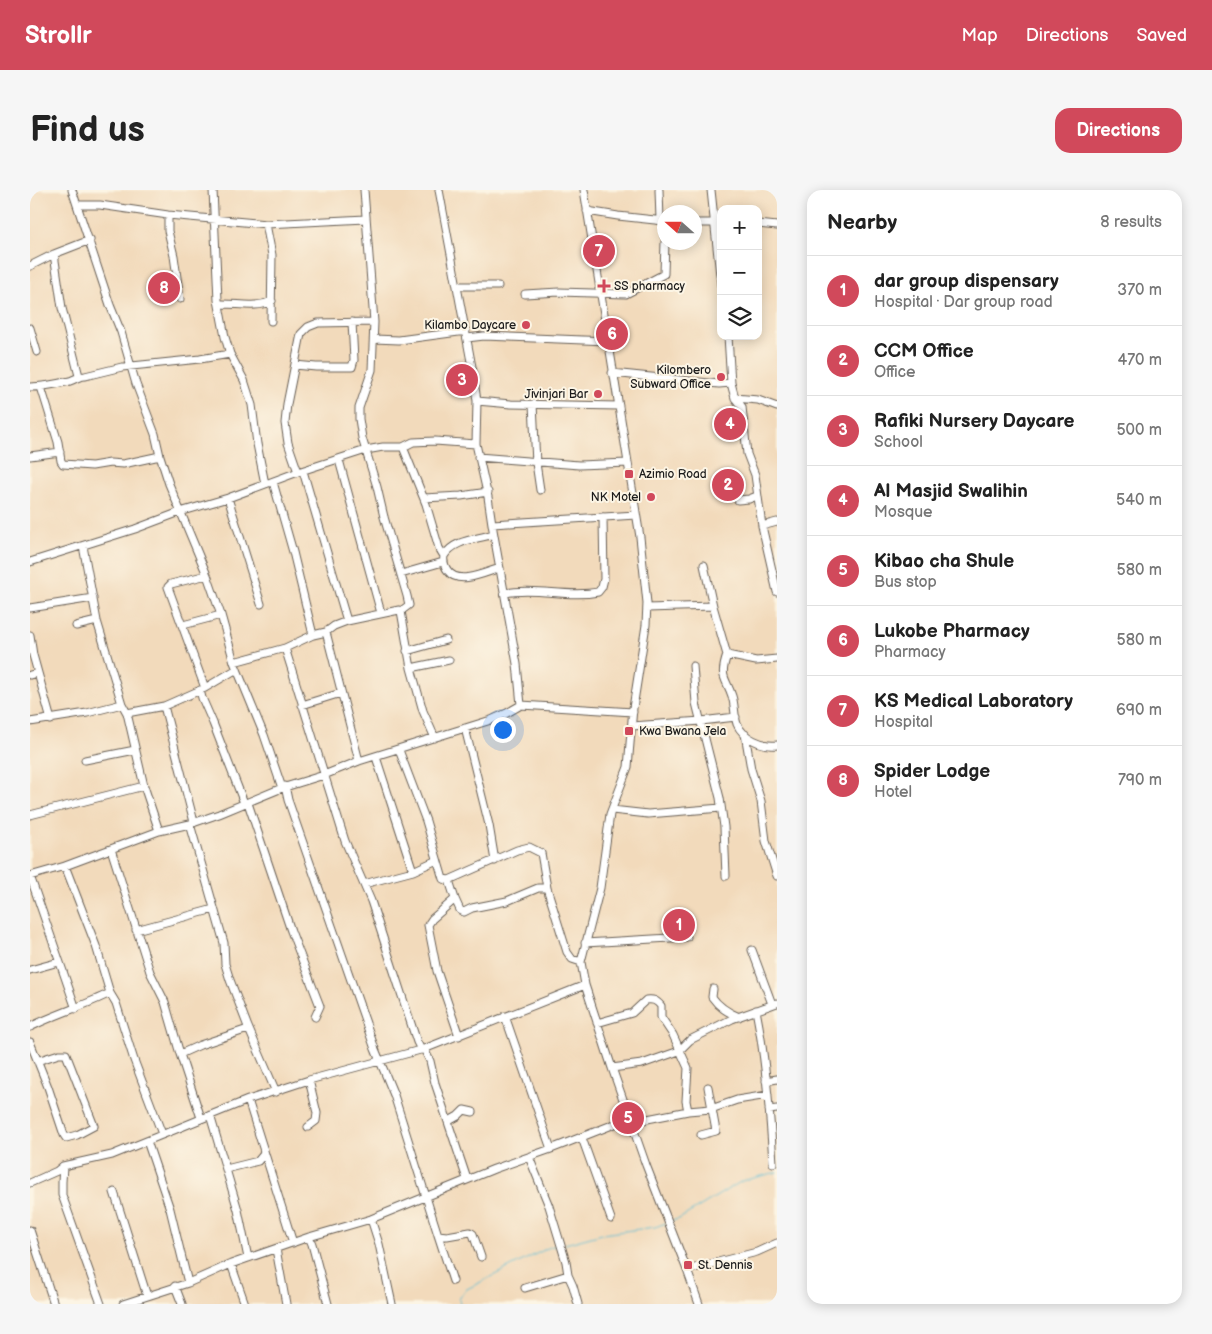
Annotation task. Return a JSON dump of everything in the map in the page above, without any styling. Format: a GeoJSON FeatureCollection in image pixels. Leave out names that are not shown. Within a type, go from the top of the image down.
{"type":"FeatureCollection","features":[{"type":"Feature","properties":{"kind":"street"},"geometry":{"type":"LineString","coordinates":[[72,190],[155,434],[160,456],[180,512],[207,575],[236,665],[288,800],[380,1062],[394,1095],[453,1280]]}},
{"type":"Feature","properties":{"kind":"street"},"geometry":{"type":"LineString","coordinates":[[213,190],[219,304],[230,354],[244,380],[252,405],[265,484]]}},
{"type":"Feature","properties":{"kind":"street"},"geometry":{"type":"LineString","coordinates":[[127,713],[164,706],[203,689],[236,665],[285,648],[313,635],[326,632],[334,626],[347,621],[396,610],[401,611],[409,605],[362,438],[359,414],[372,370],[374,339],[364,190]]}},
{"type":"Feature","properties":{"kind":"street"},"geometry":{"type":"LineString","coordinates":[[439,190],[477,401],[476,444],[488,492],[493,534],[517,664],[521,704]]}},
{"type":"Feature","properties":{"kind":"street"},"geometry":{"type":"LineString","coordinates":[[584,190],[636,515],[647,608],[628,766],[606,831],[600,888],[581,962],[585,985],[612,1068],[646,1165],[688,1270],[699,1304]]}},
{"type":"Feature","properties":{"kind":"street"},"geometry":{"type":"LineString","coordinates":[[659,190],[661,205]]}},
{"type":"Feature","properties":{"kind":"street"},"geometry":{"type":"LineString","coordinates":[[702,223],[717,223],[711,190]]}},
{"type":"Feature","properties":{"kind":"street"},"geometry":{"type":"LineString","coordinates":[[78,205],[100,205],[168,215],[266,224],[313,220],[366,219]]}},
{"type":"Feature","properties":{"kind":"street"},"geometry":{"type":"LineString","coordinates":[[587,211],[657,219]]}},
{"type":"Feature","properties":{"kind":"street"},"geometry":{"type":"LineString","coordinates":[[168,215],[168,230],[180,299]]}},
{"type":"Feature","properties":{"kind":"street"},"geometry":{"type":"LineString","coordinates":[[266,224],[272,255],[271,321]]}},
{"type":"Feature","properties":{"kind":"street"},"geometry":{"type":"LineString","coordinates":[[762,224],[777,226]]}},
{"type":"Feature","properties":{"kind":"street"},"geometry":{"type":"LineString","coordinates":[[30,266],[90,240]]}},
{"type":"Feature","properties":{"kind":"street"},"geometry":{"type":"LineString","coordinates":[[526,294],[560,292],[626,294],[664,274],[665,250]]}},
{"type":"Feature","properties":{"kind":"street"},"geometry":{"type":"LineString","coordinates":[[54,254],[62,308],[79,376]]}},
{"type":"Feature","properties":{"kind":"street"},"geometry":{"type":"LineString","coordinates":[[457,286],[498,286]]}},
{"type":"Feature","properties":{"kind":"street"},"geometry":{"type":"LineString","coordinates":[[219,304],[255,306],[272,301]]}},
{"type":"Feature","properties":{"kind":"street"},"geometry":{"type":"LineString","coordinates":[[295,365],[352,367],[354,360],[352,322]]}},
{"type":"Feature","properties":{"kind":"street"},"geometry":{"type":"LineString","coordinates":[[347,621],[300,471],[288,443],[287,404],[301,334],[308,327],[318,323],[374,322]]}},
{"type":"Feature","properties":{"kind":"street"},"geometry":{"type":"LineString","coordinates":[[30,328],[37,352]]}},
{"type":"Feature","properties":{"kind":"street"},"geometry":{"type":"LineString","coordinates":[[374,339],[399,340],[466,334],[608,340]]}},
{"type":"Feature","properties":{"kind":"street"},"geometry":{"type":"LineString","coordinates":[[728,340],[731,383],[735,398],[742,407],[746,446],[755,475],[762,526],[775,574],[777,592]]}},
{"type":"Feature","properties":{"kind":"street"},"geometry":{"type":"LineString","coordinates":[[30,387],[41,387],[72,380],[79,376],[131,366],[230,354]]}},
{"type":"Feature","properties":{"kind":"street"},"geometry":{"type":"LineString","coordinates":[[612,373],[719,384],[731,383]]}},
{"type":"Feature","properties":{"kind":"street"},"geometry":{"type":"LineString","coordinates":[[41,387],[56,434],[61,461],[67,465],[123,464],[160,456]]}},
{"type":"Feature","properties":{"kind":"street"},"geometry":{"type":"LineString","coordinates":[[735,398],[758,400],[777,407]]}},
{"type":"Feature","properties":{"kind":"street"},"geometry":{"type":"LineString","coordinates":[[477,401],[619,406]]}},
{"type":"Feature","properties":{"kind":"street"},"geometry":{"type":"LineString","coordinates":[[533,404],[536,463],[540,490]]}},
{"type":"Feature","properties":{"kind":"street"},"geometry":{"type":"LineString","coordinates":[[30,562],[228,498],[300,471],[366,450],[403,446],[413,442],[435,441],[476,444]]}},
{"type":"Feature","properties":{"kind":"street"},"geometry":{"type":"LineString","coordinates":[[403,446],[424,498],[446,569],[451,574],[464,578],[500,568]]}},
{"type":"Feature","properties":{"kind":"street"},"geometry":{"type":"LineString","coordinates":[[30,456],[60,452]]}},
{"type":"Feature","properties":{"kind":"street"},"geometry":{"type":"LineString","coordinates":[[478,457],[579,465],[628,463]]}},
{"type":"Feature","properties":{"kind":"street"},"geometry":{"type":"LineString","coordinates":[[339,460],[381,613]]}},
{"type":"Feature","properties":{"kind":"street"},"geometry":{"type":"LineString","coordinates":[[273,482],[293,552],[313,635]]}},
{"type":"Feature","properties":{"kind":"street"},"geometry":{"type":"LineString","coordinates":[[424,498],[488,492]]}},
{"type":"Feature","properties":{"kind":"street"},"geometry":{"type":"LineString","coordinates":[[738,500],[757,496]]}},
{"type":"Feature","properties":{"kind":"street"},"geometry":{"type":"LineString","coordinates":[[228,498],[261,604]]}},
{"type":"Feature","properties":{"kind":"street"},"geometry":{"type":"LineString","coordinates":[[492,524],[636,515]]}},
{"type":"Feature","properties":{"kind":"street"},"geometry":{"type":"LineString","coordinates":[[505,593],[598,592],[602,587],[604,579],[603,517]]}},
{"type":"Feature","properties":{"kind":"street"},"geometry":{"type":"LineString","coordinates":[[762,526],[777,522]]}},
{"type":"Feature","properties":{"kind":"street"},"geometry":{"type":"LineString","coordinates":[[401,574],[444,559],[450,548],[462,542],[493,534]]}},
{"type":"Feature","properties":{"kind":"street"},"geometry":{"type":"LineString","coordinates":[[83,546],[97,621],[122,704],[127,713],[144,786],[159,831]]}},
{"type":"Feature","properties":{"kind":"street"},"geometry":{"type":"LineString","coordinates":[[704,565],[727,655],[722,670],[723,678],[732,696],[738,724],[745,734],[751,769],[761,801],[766,841],[777,876]]}},
{"type":"Feature","properties":{"kind":"street"},"geometry":{"type":"LineString","coordinates":[[207,575],[171,584],[168,587],[183,625],[203,689],[202,698],[246,803],[294,940],[320,1006],[314,1017]]}},
{"type":"Feature","properties":{"kind":"street"},"geometry":{"type":"LineString","coordinates":[[30,608],[93,598]]}},
{"type":"Feature","properties":{"kind":"street"},"geometry":{"type":"LineString","coordinates":[[647,608],[713,606]]}},
{"type":"Feature","properties":{"kind":"street"},"geometry":{"type":"LineString","coordinates":[[401,611],[407,651],[423,712],[436,738]]}},
{"type":"Feature","properties":{"kind":"street"},"geometry":{"type":"LineString","coordinates":[[183,625],[221,615]]}},
{"type":"Feature","properties":{"kind":"street"},"geometry":{"type":"LineString","coordinates":[[76,626],[97,621]]}},
{"type":"Feature","properties":{"kind":"street"},"geometry":{"type":"LineString","coordinates":[[326,632],[359,761]]}},
{"type":"Feature","properties":{"kind":"street"},"geometry":{"type":"LineString","coordinates":[[30,635],[34,674],[51,720]]}},
{"type":"Feature","properties":{"kind":"street"},"geometry":{"type":"LineString","coordinates":[[407,651],[446,640]]}},
{"type":"Feature","properties":{"kind":"street"},"geometry":{"type":"LineString","coordinates":[[285,648],[345,841],[364,884],[416,1042],[430,1061],[435,1083],[467,1179]]}},
{"type":"Feature","properties":{"kind":"street"},"geometry":{"type":"LineString","coordinates":[[727,655],[756,661],[777,659]]}},
{"type":"Feature","properties":{"kind":"street"},"geometry":{"type":"LineString","coordinates":[[411,668],[449,660]]}},
{"type":"Feature","properties":{"kind":"street"},"geometry":{"type":"LineString","coordinates":[[693,666],[696,704],[718,784],[724,828],[726,876]]}},
{"type":"Feature","properties":{"kind":"street"},"geometry":{"type":"LineString","coordinates":[[302,705],[341,693]]}},
{"type":"Feature","properties":{"kind":"street"},"geometry":{"type":"LineString","coordinates":[[30,722],[51,720],[113,708],[122,704]]}},
{"type":"Feature","properties":{"kind":"street"},"geometry":{"type":"LineString","coordinates":[[76,1009],[30,876],[65,866],[159,831],[219,814],[283,787],[359,761],[500,717],[521,704],[633,712]]}},
{"type":"Feature","properties":{"kind":"street"},"geometry":{"type":"LineString","coordinates":[[164,706],[192,823],[224,943],[225,964],[248,1029],[276,1092]]}},
{"type":"Feature","properties":{"kind":"street"},"geometry":{"type":"LineString","coordinates":[[632,726],[736,717]]}},
{"type":"Feature","properties":{"kind":"street"},"geometry":{"type":"LineString","coordinates":[[465,728],[489,825],[495,860]]}},
{"type":"Feature","properties":{"kind":"street"},"geometry":{"type":"LineString","coordinates":[[745,734],[764,744],[777,745]]}},
{"type":"Feature","properties":{"kind":"street"},"geometry":{"type":"LineString","coordinates":[[84,760],[135,750]]}},
{"type":"Feature","properties":{"kind":"street"},"geometry":{"type":"LineString","coordinates":[[399,750],[426,821],[442,879],[449,880],[525,848],[532,848],[540,852],[547,888],[567,952],[572,959],[581,962]]}},
{"type":"Feature","properties":{"kind":"street"},"geometry":{"type":"LineString","coordinates":[[376,757],[413,871]]}},
{"type":"Feature","properties":{"kind":"street"},"geometry":{"type":"LineString","coordinates":[[30,815],[144,786]]}},
{"type":"Feature","properties":{"kind":"street"},"geometry":{"type":"LineString","coordinates":[[612,810],[648,814],[721,808]]}},
{"type":"Feature","properties":{"kind":"street"},"geometry":{"type":"LineString","coordinates":[[111,849],[150,972],[165,1002],[201,1118]]}},
{"type":"Feature","properties":{"kind":"street"},"geometry":{"type":"LineString","coordinates":[[364,884],[413,871],[437,860]]}},
{"type":"Feature","properties":{"kind":"street"},"geometry":{"type":"LineString","coordinates":[[65,866],[96,946],[110,993],[116,1003],[134,1060],[162,1134]]}},
{"type":"Feature","properties":{"kind":"street"},"geometry":{"type":"LineString","coordinates":[[449,880],[460,910],[464,912],[472,908],[502,902],[538,888],[547,888]]}},
{"type":"Feature","properties":{"kind":"street"},"geometry":{"type":"LineString","coordinates":[[455,899],[432,919],[428,925],[438,971],[459,1036]]}},
{"type":"Feature","properties":{"kind":"street"},"geometry":{"type":"LineString","coordinates":[[136,930],[214,909]]}},
{"type":"Feature","properties":{"kind":"street"},"geometry":{"type":"LineString","coordinates":[[585,943],[686,937]]}},
{"type":"Feature","properties":{"kind":"street"},"geometry":{"type":"LineString","coordinates":[[612,1068],[642,1064],[679,1051],[690,1040],[738,1017],[774,1004],[752,950]]}},
{"type":"Feature","properties":{"kind":"street"},"geometry":{"type":"LineString","coordinates":[[30,970],[59,962]]}},
{"type":"Feature","properties":{"kind":"street"},"geometry":{"type":"LineString","coordinates":[[30,1183],[64,1166],[112,1155],[248,1100],[309,1080],[423,1049],[585,985]]}},
{"type":"Feature","properties":{"kind":"street"},"geometry":{"type":"LineString","coordinates":[[713,989],[712,997],[716,1003],[721,1008],[738,1017]]}},
{"type":"Feature","properties":{"kind":"street"},"geometry":{"type":"LineString","coordinates":[[30,1027],[110,993]]}},
{"type":"Feature","properties":{"kind":"street"},"geometry":{"type":"LineString","coordinates":[[597,1023],[632,1013],[644,1001],[654,1000],[661,1006],[661,1017],[673,1035],[688,1068],[686,1101],[688,1111]]}},
{"type":"Feature","properties":{"kind":"street"},"geometry":{"type":"LineString","coordinates":[[756,1010],[761,1034],[768,1095],[773,1109],[775,1150],[773,1163]]}},
{"type":"Feature","properties":{"kind":"street"},"geometry":{"type":"LineString","coordinates":[[506,1016],[551,1149]]}},
{"type":"Feature","properties":{"kind":"street"},"geometry":{"type":"LineString","coordinates":[[180,1054],[200,1045],[248,1029]]}},
{"type":"Feature","properties":{"kind":"street"},"geometry":{"type":"LineString","coordinates":[[30,1042],[37,1061],[54,1101],[66,1138],[94,1126],[66,1054],[59,1054],[37,1061]]}},
{"type":"Feature","properties":{"kind":"street"},"geometry":{"type":"LineString","coordinates":[[766,1081],[777,1079]]}},
{"type":"Feature","properties":{"kind":"street"},"geometry":{"type":"LineString","coordinates":[[308,1127],[316,1121],[317,1113],[309,1080]]}},
{"type":"Feature","properties":{"kind":"street"},"geometry":{"type":"LineString","coordinates":[[701,1135],[716,1131],[708,1087]]}},
{"type":"Feature","properties":{"kind":"street"},"geometry":{"type":"LineString","coordinates":[[123,1304],[188,1283],[231,1264],[309,1237],[371,1219],[467,1179],[631,1120],[711,1109],[738,1100],[768,1095]]}},
{"type":"Feature","properties":{"kind":"street"},"geometry":{"type":"LineString","coordinates":[[248,1100],[293,1243]]}},
{"type":"Feature","properties":{"kind":"street"},"geometry":{"type":"LineString","coordinates":[[449,1121],[464,1110],[473,1112]]}},
{"type":"Feature","properties":{"kind":"street"},"geometry":{"type":"LineString","coordinates":[[210,1115],[238,1210],[248,1258]]}},
{"type":"Feature","properties":{"kind":"street"},"geometry":{"type":"LineString","coordinates":[[582,1138],[611,1219]]}},
{"type":"Feature","properties":{"kind":"street"},"geometry":{"type":"LineString","coordinates":[[147,1141],[170,1209],[188,1283]]}},
{"type":"Feature","properties":{"kind":"street"},"geometry":{"type":"LineString","coordinates":[[226,1169],[259,1160],[264,1150]]}},
{"type":"Feature","properties":{"kind":"street"},"geometry":{"type":"LineString","coordinates":[[529,1157],[549,1206],[578,1304]]}},
{"type":"Feature","properties":{"kind":"street"},"geometry":{"type":"LineString","coordinates":[[251,1163],[259,1166],[268,1163]]}},
{"type":"Feature","properties":{"kind":"street"},"geometry":{"type":"LineString","coordinates":[[64,1166],[62,1195],[101,1304]]}},
{"type":"Feature","properties":{"kind":"street"},"geometry":{"type":"LineString","coordinates":[[114,1192],[148,1296]]}},
{"type":"Feature","properties":{"kind":"street"},"geometry":{"type":"LineString","coordinates":[[371,1219],[379,1244],[392,1304]]}},
{"type":"Feature","properties":{"kind":"street"},"geometry":{"type":"LineString","coordinates":[[30,1230],[54,1304]]}},
{"type":"Feature","properties":{"kind":"street"},"geometry":{"type":"LineString","coordinates":[[438,1235],[447,1236],[470,1232],[473,1234],[481,1258]]}},
{"type":"Feature","properties":{"kind":"street"},"geometry":{"type":"LineString","coordinates":[[309,1237],[328,1304]]}},
{"type":"Feature","properties":{"kind":"street"},"geometry":{"type":"LineString","coordinates":[[688,1270],[757,1252],[777,1243]]}},
{"type":"Feature","properties":{"kind":"street"},"geometry":{"type":"LineString","coordinates":[[276,1249],[286,1304]]}},
{"type":"Feature","properties":{"kind":"street"},"geometry":{"type":"LineString","coordinates":[[231,1264],[245,1304]]}},
{"type":"Feature","properties":{"kind":"street"},"geometry":{"type":"LineString","coordinates":[[525,1288],[568,1275]]}},
{"type":"Feature","properties":{"kind":"street"},"geometry":{"type":"LineString","coordinates":[[175,1286],[182,1304]]}},
{"type":"Feature","properties":{"kind":"waterway"},"geometry":{"type":"LineString","coordinates":[[671,1221],[679,1219],[742,1181],[777,1172]]}},
{"type":"Feature","properties":{"kind":"waterway"},"geometry":{"type":"LineString","coordinates":[[565,1244],[602,1234],[655,1227],[666,1223]]}},
{"type":"Feature","properties":{"kind":"waterway"},"geometry":{"type":"LineString","coordinates":[[460,1304],[459,1299],[465,1290],[550,1247],[558,1245]]}},
{"type":"Feature","properties":{"kind":"place","name":"KS Medical Laboratory"},"geometry":{"type":"Point","coordinates":[599,251]}},
{"type":"Feature","properties":{"kind":"place","name":"SS pharmacy"},"geometry":{"type":"Point","coordinates":[604,286]}},
{"type":"Feature","properties":{"kind":"place","name":"Spider Lodge"},"geometry":{"type":"Point","coordinates":[164,288]}},
{"type":"Feature","properties":{"kind":"place","name":"Kilambo Daycare"},"geometry":{"type":"Point","coordinates":[526,325]}},
{"type":"Feature","properties":{"kind":"place","name":"Lukobe Pharmacy"},"geometry":{"type":"Point","coordinates":[612,334]}},
{"type":"Feature","properties":{"kind":"place","name":"Kilombero Subward Office"},"geometry":{"type":"Point","coordinates":[721,377]}},
{"type":"Feature","properties":{"kind":"place","name":"Rafiki Nursery Daycare"},"geometry":{"type":"Point","coordinates":[462,380]}},
{"type":"Feature","properties":{"kind":"place","name":"Jivinjari Bar"},"geometry":{"type":"Point","coordinates":[598,394]}},
{"type":"Feature","properties":{"kind":"place","name":"Al Masjid Swalihin"},"geometry":{"type":"Point","coordinates":[730,424]}},
{"type":"Feature","properties":{"kind":"place","name":"Azimio Road"},"geometry":{"type":"Point","coordinates":[629,474]}},
{"type":"Feature","properties":{"kind":"place","name":"CCM Office"},"geometry":{"type":"Point","coordinates":[728,485]}},
{"type":"Feature","properties":{"kind":"place","name":"NK Motel"},"geometry":{"type":"Point","coordinates":[651,497]}},
{"type":"Feature","properties":{"kind":"place","name":"Kwa Bwana Jela"},"geometry":{"type":"Point","coordinates":[629,731]}},
{"type":"Feature","properties":{"kind":"place","name":"dar group dispensary"},"geometry":{"type":"Point","coordinates":[679,925]}},
{"type":"Feature","properties":{"kind":"place","name":"Kibao cha Shule"},"geometry":{"type":"Point","coordinates":[628,1118]}},
{"type":"Feature","properties":{"kind":"place","name":"St. Dennis"},"geometry":{"type":"Point","coordinates":[688,1265]}}]}
